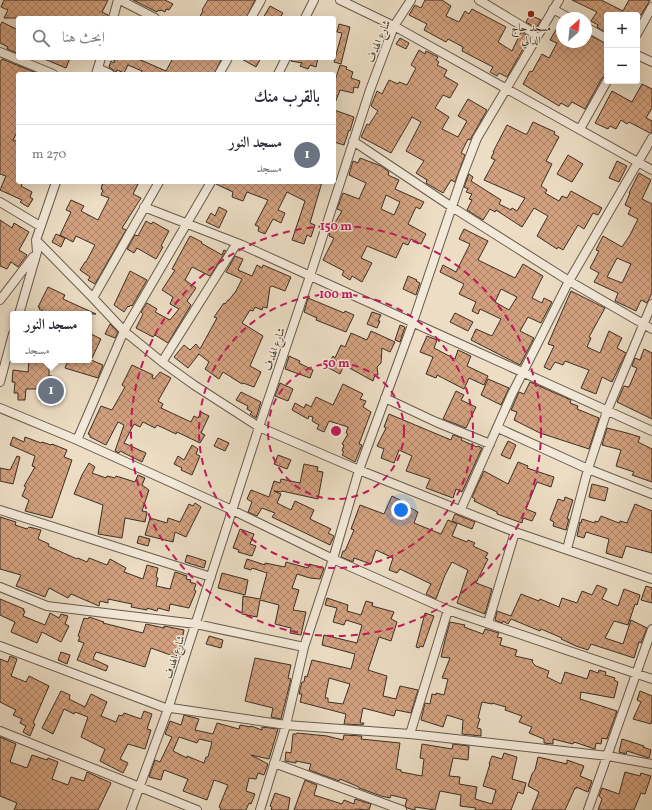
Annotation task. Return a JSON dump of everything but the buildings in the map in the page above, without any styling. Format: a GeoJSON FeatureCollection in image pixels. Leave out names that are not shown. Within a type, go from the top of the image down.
{"type":"FeatureCollection","features":[{"type":"Feature","properties":{"kind":"street"},"geometry":{"type":"LineString","coordinates":[[114,16],[119,0],[151,16]]}},
{"type":"Feature","properties":{"kind":"street"},"geometry":{"type":"LineString","coordinates":[[251,16],[261,0]]}},
{"type":"Feature","properties":{"kind":"street"},"geometry":{"type":"LineString","coordinates":[[306,16],[314,0]]}},
{"type":"Feature","properties":{"kind":"street"},"geometry":{"type":"LineString","coordinates":[[340,0],[394,26],[652,170]]}},
{"type":"Feature","properties":{"kind":"street","name":"شارع الهدف"},"geometry":{"type":"LineString","coordinates":[[130,810],[168,709],[370,90],[394,26],[411,0]]}},
{"type":"Feature","properties":{"kind":"street"},"geometry":{"type":"LineString","coordinates":[[479,0],[537,35]]}},
{"type":"Feature","properties":{"kind":"street"},"geometry":{"type":"LineString","coordinates":[[260,810],[286,725],[304,647],[333,559],[359,470],[413,322],[462,177],[478,138],[558,0]]}},
{"type":"Feature","properties":{"kind":"street"},"geometry":{"type":"LineString","coordinates":[[640,29],[652,7]]}},
{"type":"Feature","properties":{"kind":"street"},"geometry":{"type":"LineString","coordinates":[[553,9],[558,12]]}},
{"type":"Feature","properties":{"kind":"street"},"geometry":{"type":"LineString","coordinates":[[592,30],[604,37]]}},
{"type":"Feature","properties":{"kind":"street"},"geometry":{"type":"LineString","coordinates":[[0,52],[16,59]]}},
{"type":"Feature","properties":{"kind":"street"},"geometry":{"type":"LineString","coordinates":[[640,56],[652,62]]}},
{"type":"Feature","properties":{"kind":"street"},"geometry":{"type":"LineString","coordinates":[[19,60],[48,72]]}},
{"type":"Feature","properties":{"kind":"street"},"geometry":{"type":"LineString","coordinates":[[97,71],[100,60]]}},
{"type":"Feature","properties":{"kind":"street"},"geometry":{"type":"LineString","coordinates":[[220,72],[227,60]]}},
{"type":"Feature","properties":{"kind":"street"},"geometry":{"type":"LineString","coordinates":[[279,72],[285,60]]}},
{"type":"Feature","properties":{"kind":"street"},"geometry":{"type":"LineString","coordinates":[[580,129],[605,84]]}},
{"type":"Feature","properties":{"kind":"street"},"geometry":{"type":"LineString","coordinates":[[461,510],[523,372],[569,281],[652,138]]}},
{"type":"Feature","properties":{"kind":"street"},"geometry":{"type":"LineString","coordinates":[[353,141],[452,207],[569,281],[652,329]]}},
{"type":"Feature","properties":{"kind":"street"},"geometry":{"type":"LineString","coordinates":[[20,311],[37,252],[36,240],[55,184]]}},
{"type":"Feature","properties":{"kind":"street"},"geometry":{"type":"LineString","coordinates":[[93,298],[158,184]]}},
{"type":"Feature","properties":{"kind":"street"},"geometry":{"type":"LineString","coordinates":[[77,440],[124,332],[210,184]]}},
{"type":"Feature","properties":{"kind":"street"},"geometry":{"type":"LineString","coordinates":[[0,202],[40,226]]}},
{"type":"Feature","properties":{"kind":"street"},"geometry":{"type":"LineString","coordinates":[[144,207],[237,243],[652,431]]}},
{"type":"Feature","properties":{"kind":"street"},"geometry":{"type":"LineString","coordinates":[[36,240],[124,332],[194,385],[259,427],[359,470],[516,532],[652,579]]}},
{"type":"Feature","properties":{"kind":"street"},"geometry":{"type":"LineString","coordinates":[[162,362],[237,243]]}},
{"type":"Feature","properties":{"kind":"street"},"geometry":{"type":"LineString","coordinates":[[0,300],[37,252]]}},
{"type":"Feature","properties":{"kind":"street"},"geometry":{"type":"LineString","coordinates":[[567,549],[588,469],[607,411],[652,304]]}},
{"type":"Feature","properties":{"kind":"street"},"geometry":{"type":"LineString","coordinates":[[0,382],[10,345]]}},
{"type":"Feature","properties":{"kind":"street"},"geometry":{"type":"LineString","coordinates":[[385,398],[436,422],[490,444]]}},
{"type":"Feature","properties":{"kind":"street"},"geometry":{"type":"LineString","coordinates":[[0,408],[77,440],[232,510],[333,559],[448,610],[652,679]]}},
{"type":"Feature","properties":{"kind":"street"},"geometry":{"type":"LineString","coordinates":[[498,428],[588,469],[652,494]]}},
{"type":"Feature","properties":{"kind":"street"},"geometry":{"type":"LineString","coordinates":[[0,510],[211,577]]}},
{"type":"Feature","properties":{"kind":"street"},"geometry":{"type":"LineString","coordinates":[[488,623],[516,532]]}},
{"type":"Feature","properties":{"kind":"street"},"geometry":{"type":"LineString","coordinates":[[0,587],[46,606],[196,624],[304,647]]}},
{"type":"Feature","properties":{"kind":"street"},"geometry":{"type":"LineString","coordinates":[[410,734],[448,610]]}},
{"type":"Feature","properties":{"kind":"street"},"geometry":{"type":"LineString","coordinates":[[588,810],[652,629]]}},
{"type":"Feature","properties":{"kind":"street"},"geometry":{"type":"LineString","coordinates":[[0,646],[168,709],[171,708],[286,725],[410,734],[608,756],[652,764]]}},
{"type":"Feature","properties":{"kind":"street"},"geometry":{"type":"LineString","coordinates":[[0,731],[197,810]]}},
{"type":"Feature","properties":{"kind":"street"},"geometry":{"type":"LineString","coordinates":[[274,763],[402,810]]}},
{"type":"Feature","properties":{"kind":"place","name":"مسجد حاج الدالي"},"geometry":{"type":"Point","coordinates":[531,14]}},
{"type":"Feature","properties":{"kind":"place","name":"مسجد النور"},"geometry":{"type":"Point","coordinates":[51,391]}}]}
